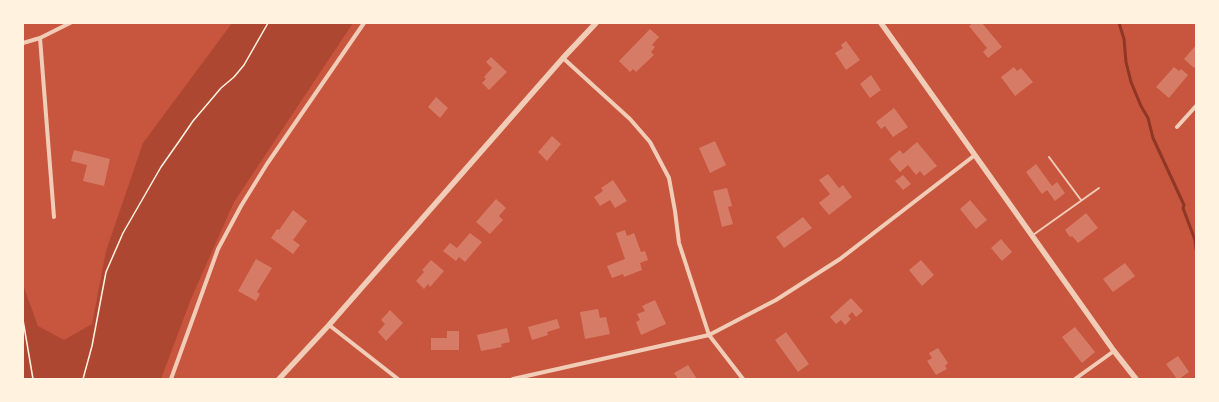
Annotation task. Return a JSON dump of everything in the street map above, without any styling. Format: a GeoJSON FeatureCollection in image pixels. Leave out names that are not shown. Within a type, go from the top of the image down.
{"type":"FeatureCollection","features":[{"type":"Feature","properties":{"kind":"street"},"geometry":{"type":"LineString","coordinates":[[23,43],[40,38],[70,23]]}},
{"type":"Feature","properties":{"kind":"street"},"geometry":{"type":"LineString","coordinates":[[171,379],[222,243],[241,206],[267,164],[364,23]]}},
{"type":"Feature","properties":{"kind":"street"},"geometry":{"type":"LineString","coordinates":[[278,379],[329,325],[563,58],[596,23]]}},
{"type":"Feature","properties":{"kind":"street"},"geometry":{"type":"LineString","coordinates":[[881,23],[1114,351],[1136,379]]}},
{"type":"Feature","properties":{"kind":"street"},"geometry":{"type":"LineString","coordinates":[[40,38],[54,217]]}},
{"type":"Feature","properties":{"kind":"street"},"geometry":{"type":"LineString","coordinates":[[563,58],[630,119],[650,142],[669,178],[679,243],[709,335],[743,379]]}},
{"type":"Feature","properties":{"kind":"street"},"geometry":{"type":"LineString","coordinates":[[1177,127],[1196,106]]}},
{"type":"Feature","properties":{"kind":"street"},"geometry":{"type":"LineString","coordinates":[[513,379],[709,335],[776,300],[840,259],[975,155]]}},
{"type":"Feature","properties":{"kind":"street"},"geometry":{"type":"LineString","coordinates":[[329,325],[398,379]]}},
{"type":"Feature","properties":{"kind":"street"},"geometry":{"type":"LineString","coordinates":[[1075,379],[1114,351]]}},
{"type":"Feature","properties":{"kind":"lane"},"geometry":{"type":"LineString","coordinates":[[1049,157],[1081,200]]}},
{"type":"Feature","properties":{"kind":"lane"},"geometry":{"type":"LineString","coordinates":[[1032,236],[1099,188]]}},
{"type":"Feature","properties":{"kind":"path"},"geometry":{"type":"LineString","coordinates":[[83,379],[92,346],[106,272],[122,233],[161,167],[193,121],[221,88],[234,77],[244,65],[268,23]]}},
{"type":"Feature","properties":{"kind":"path"},"geometry":{"type":"LineString","coordinates":[[23,320],[33,379]]}},
{"type":"Feature","properties":{"kind":"shaded area"},"geometry":{"type":"Polygon","coordinates":[[[232,23],[353,23],[234,202],[191,299],[161,379],[23,379],[23,285],[38,326],[64,340],[92,324],[106,251],[143,143],[232,23]]]}},
{"type":"Feature","properties":{"kind":"building"},"geometry":{"type":"Polygon","coordinates":[[[973,23],[982,23],[1002,47],[988,58],[983,52],[987,48],[969,26],[973,23]]]}},
{"type":"Feature","properties":{"kind":"building"},"geometry":{"type":"Polygon","coordinates":[[[650,29],[659,37],[652,45],[655,47],[651,52],[654,55],[636,72],[633,69],[630,72],[619,61],[650,29]]]}},
{"type":"Feature","properties":{"kind":"building"},"geometry":{"type":"Polygon","coordinates":[[[846,41],[860,60],[846,70],[835,53],[843,48],[841,45],[846,41]]]}},
{"type":"Feature","properties":{"kind":"building"},"geometry":{"type":"Polygon","coordinates":[[[1196,45],[1196,66],[1194,68],[1184,59],[1196,45]]]}},
{"type":"Feature","properties":{"kind":"building"},"geometry":{"type":"Polygon","coordinates":[[[491,57],[507,72],[489,90],[482,83],[486,79],[484,77],[492,68],[486,62],[491,57]]]}},
{"type":"Feature","properties":{"kind":"building"},"geometry":{"type":"Polygon","coordinates":[[[1014,67],[1017,71],[1021,68],[1033,82],[1015,96],[1001,77],[1014,67]]]}},
{"type":"Feature","properties":{"kind":"building"},"geometry":{"type":"Polygon","coordinates":[[[1174,67],[1179,71],[1181,69],[1188,75],[1169,98],[1156,87],[1174,67]]]}},
{"type":"Feature","properties":{"kind":"building"},"geometry":{"type":"Polygon","coordinates":[[[871,75],[881,90],[870,98],[860,84],[871,75]]]}},
{"type":"Feature","properties":{"kind":"building"},"geometry":{"type":"Polygon","coordinates":[[[436,97],[448,108],[440,118],[428,107],[436,97]]]}},
{"type":"Feature","properties":{"kind":"building"},"geometry":{"type":"Polygon","coordinates":[[[894,108],[908,127],[893,137],[885,126],[881,129],[876,122],[894,108]]]}},
{"type":"Feature","properties":{"kind":"building"},"geometry":{"type":"Polygon","coordinates":[[[552,136],[561,144],[547,161],[538,152],[552,136]]]}},
{"type":"Feature","properties":{"kind":"building"},"geometry":{"type":"Polygon","coordinates":[[[715,141],[726,165],[710,173],[699,148],[715,141]]]}},
{"type":"Feature","properties":{"kind":"building"},"geometry":{"type":"Polygon","coordinates":[[[917,142],[937,166],[924,176],[920,171],[916,175],[908,165],[900,172],[889,159],[900,150],[903,154],[917,142]]]}},
{"type":"Feature","properties":{"kind":"building"},"geometry":{"type":"Polygon","coordinates":[[[74,150],[110,159],[104,186],[83,181],[87,165],[71,161],[74,150]]]}},
{"type":"Feature","properties":{"kind":"building"},"geometry":{"type":"Polygon","coordinates":[[[1036,164],[1052,186],[1057,182],[1065,193],[1055,201],[1047,190],[1042,194],[1026,172],[1036,164]]]}},
{"type":"Feature","properties":{"kind":"building"},"geometry":{"type":"Polygon","coordinates":[[[828,174],[839,188],[843,185],[852,197],[829,215],[819,203],[830,194],[819,180],[828,174]]]}},
{"type":"Feature","properties":{"kind":"building"},"geometry":{"type":"Polygon","coordinates":[[[903,175],[911,184],[903,190],[895,181],[903,175]]]}},
{"type":"Feature","properties":{"kind":"building"},"geometry":{"type":"Polygon","coordinates":[[[613,180],[627,201],[615,208],[610,200],[600,206],[594,197],[603,191],[601,188],[613,180]]]}},
{"type":"Feature","properties":{"kind":"building"},"geometry":{"type":"Polygon","coordinates":[[[727,188],[732,206],[728,207],[733,224],[722,227],[713,191],[727,188]]]}},
{"type":"Feature","properties":{"kind":"building"},"geometry":{"type":"Polygon","coordinates":[[[496,199],[506,208],[499,216],[503,220],[490,234],[476,222],[496,199]]]}},
{"type":"Feature","properties":{"kind":"building"},"geometry":{"type":"Polygon","coordinates":[[[970,200],[987,220],[976,229],[960,209],[970,200]]]}},
{"type":"Feature","properties":{"kind":"building"},"geometry":{"type":"Polygon","coordinates":[[[293,210],[307,221],[293,240],[300,245],[293,254],[271,238],[277,229],[279,230],[293,210]]]}},
{"type":"Feature","properties":{"kind":"building"},"geometry":{"type":"Polygon","coordinates":[[[1086,213],[1098,228],[1078,243],[1072,236],[1070,237],[1065,230],[1086,213]]]}},
{"type":"Feature","properties":{"kind":"building"},"geometry":{"type":"Polygon","coordinates":[[[803,217],[812,228],[784,248],[776,237],[803,217]]]}},
{"type":"Feature","properties":{"kind":"building"},"geometry":{"type":"Polygon","coordinates":[[[625,230],[627,236],[634,233],[641,252],[645,251],[648,260],[640,263],[642,270],[624,277],[623,274],[612,278],[607,266],[625,259],[616,233],[625,230]]]}},
{"type":"Feature","properties":{"kind":"building"},"geometry":{"type":"Polygon","coordinates":[[[470,233],[482,242],[465,262],[459,257],[456,261],[443,251],[450,243],[457,248],[470,233]]]}},
{"type":"Feature","properties":{"kind":"building"},"geometry":{"type":"Polygon","coordinates":[[[1001,239],[1012,252],[1002,261],[991,248],[1001,239]]]}},
{"type":"Feature","properties":{"kind":"building"},"geometry":{"type":"Polygon","coordinates":[[[256,259],[272,268],[257,292],[260,294],[256,301],[238,291],[256,259]]]}},
{"type":"Feature","properties":{"kind":"building"},"geometry":{"type":"Polygon","coordinates":[[[431,260],[444,271],[430,287],[428,284],[424,289],[416,281],[424,272],[422,270],[431,260]]]}},
{"type":"Feature","properties":{"kind":"building"},"geometry":{"type":"Polygon","coordinates":[[[921,260],[934,275],[922,286],[909,270],[921,260]]]}},
{"type":"Feature","properties":{"kind":"building"},"geometry":{"type":"Polygon","coordinates":[[[1125,263],[1135,276],[1113,292],[1103,279],[1125,263]]]}},
{"type":"Feature","properties":{"kind":"building"},"geometry":{"type":"Polygon","coordinates":[[[851,298],[863,311],[856,317],[852,312],[848,316],[851,319],[845,325],[841,320],[836,324],[830,317],[851,298]]]}},
{"type":"Feature","properties":{"kind":"building"},"geometry":{"type":"Polygon","coordinates":[[[655,300],[666,324],[641,335],[636,322],[640,320],[637,314],[645,311],[642,306],[655,300]]]}},
{"type":"Feature","properties":{"kind":"building"},"geometry":{"type":"Polygon","coordinates":[[[598,309],[600,318],[606,317],[610,334],[585,339],[580,312],[598,309]]]}},
{"type":"Feature","properties":{"kind":"building"},"geometry":{"type":"Polygon","coordinates":[[[390,310],[403,323],[386,341],[378,332],[385,324],[381,320],[390,310]]]}},
{"type":"Feature","properties":{"kind":"building"},"geometry":{"type":"Polygon","coordinates":[[[557,319],[560,328],[547,332],[548,335],[532,340],[528,327],[557,319]]]}},
{"type":"Feature","properties":{"kind":"building"},"geometry":{"type":"Polygon","coordinates":[[[1075,327],[1095,352],[1082,363],[1062,337],[1075,327]]]}},
{"type":"Feature","properties":{"kind":"building"},"geometry":{"type":"Polygon","coordinates":[[[507,328],[510,342],[501,344],[502,347],[481,351],[477,335],[507,328]]]}},
{"type":"Feature","properties":{"kind":"building"},"geometry":{"type":"Polygon","coordinates":[[[447,331],[459,331],[459,350],[431,350],[431,338],[447,338],[447,331]]]}},
{"type":"Feature","properties":{"kind":"building"},"geometry":{"type":"Polygon","coordinates":[[[786,332],[809,364],[798,372],[775,340],[786,332]]]}},
{"type":"Feature","properties":{"kind":"building"},"geometry":{"type":"Polygon","coordinates":[[[938,348],[948,363],[945,366],[947,369],[936,375],[927,361],[932,358],[929,353],[938,348]]]}},
{"type":"Feature","properties":{"kind":"building"},"geometry":{"type":"Polygon","coordinates":[[[1178,356],[1189,372],[1177,379],[1166,364],[1178,356]]]}},
{"type":"Feature","properties":{"kind":"building"},"geometry":{"type":"Polygon","coordinates":[[[688,365],[697,379],[678,379],[674,373],[688,365]]]}},
{"type":"Feature","properties":{"kind":"waterway"},"geometry":{"type":"LineString","coordinates":[[1119,23],[1124,39],[1126,62],[1131,82],[1141,106],[1148,118],[1153,138],[1184,205],[1183,208],[1195,240],[1196,249]]}}]}
